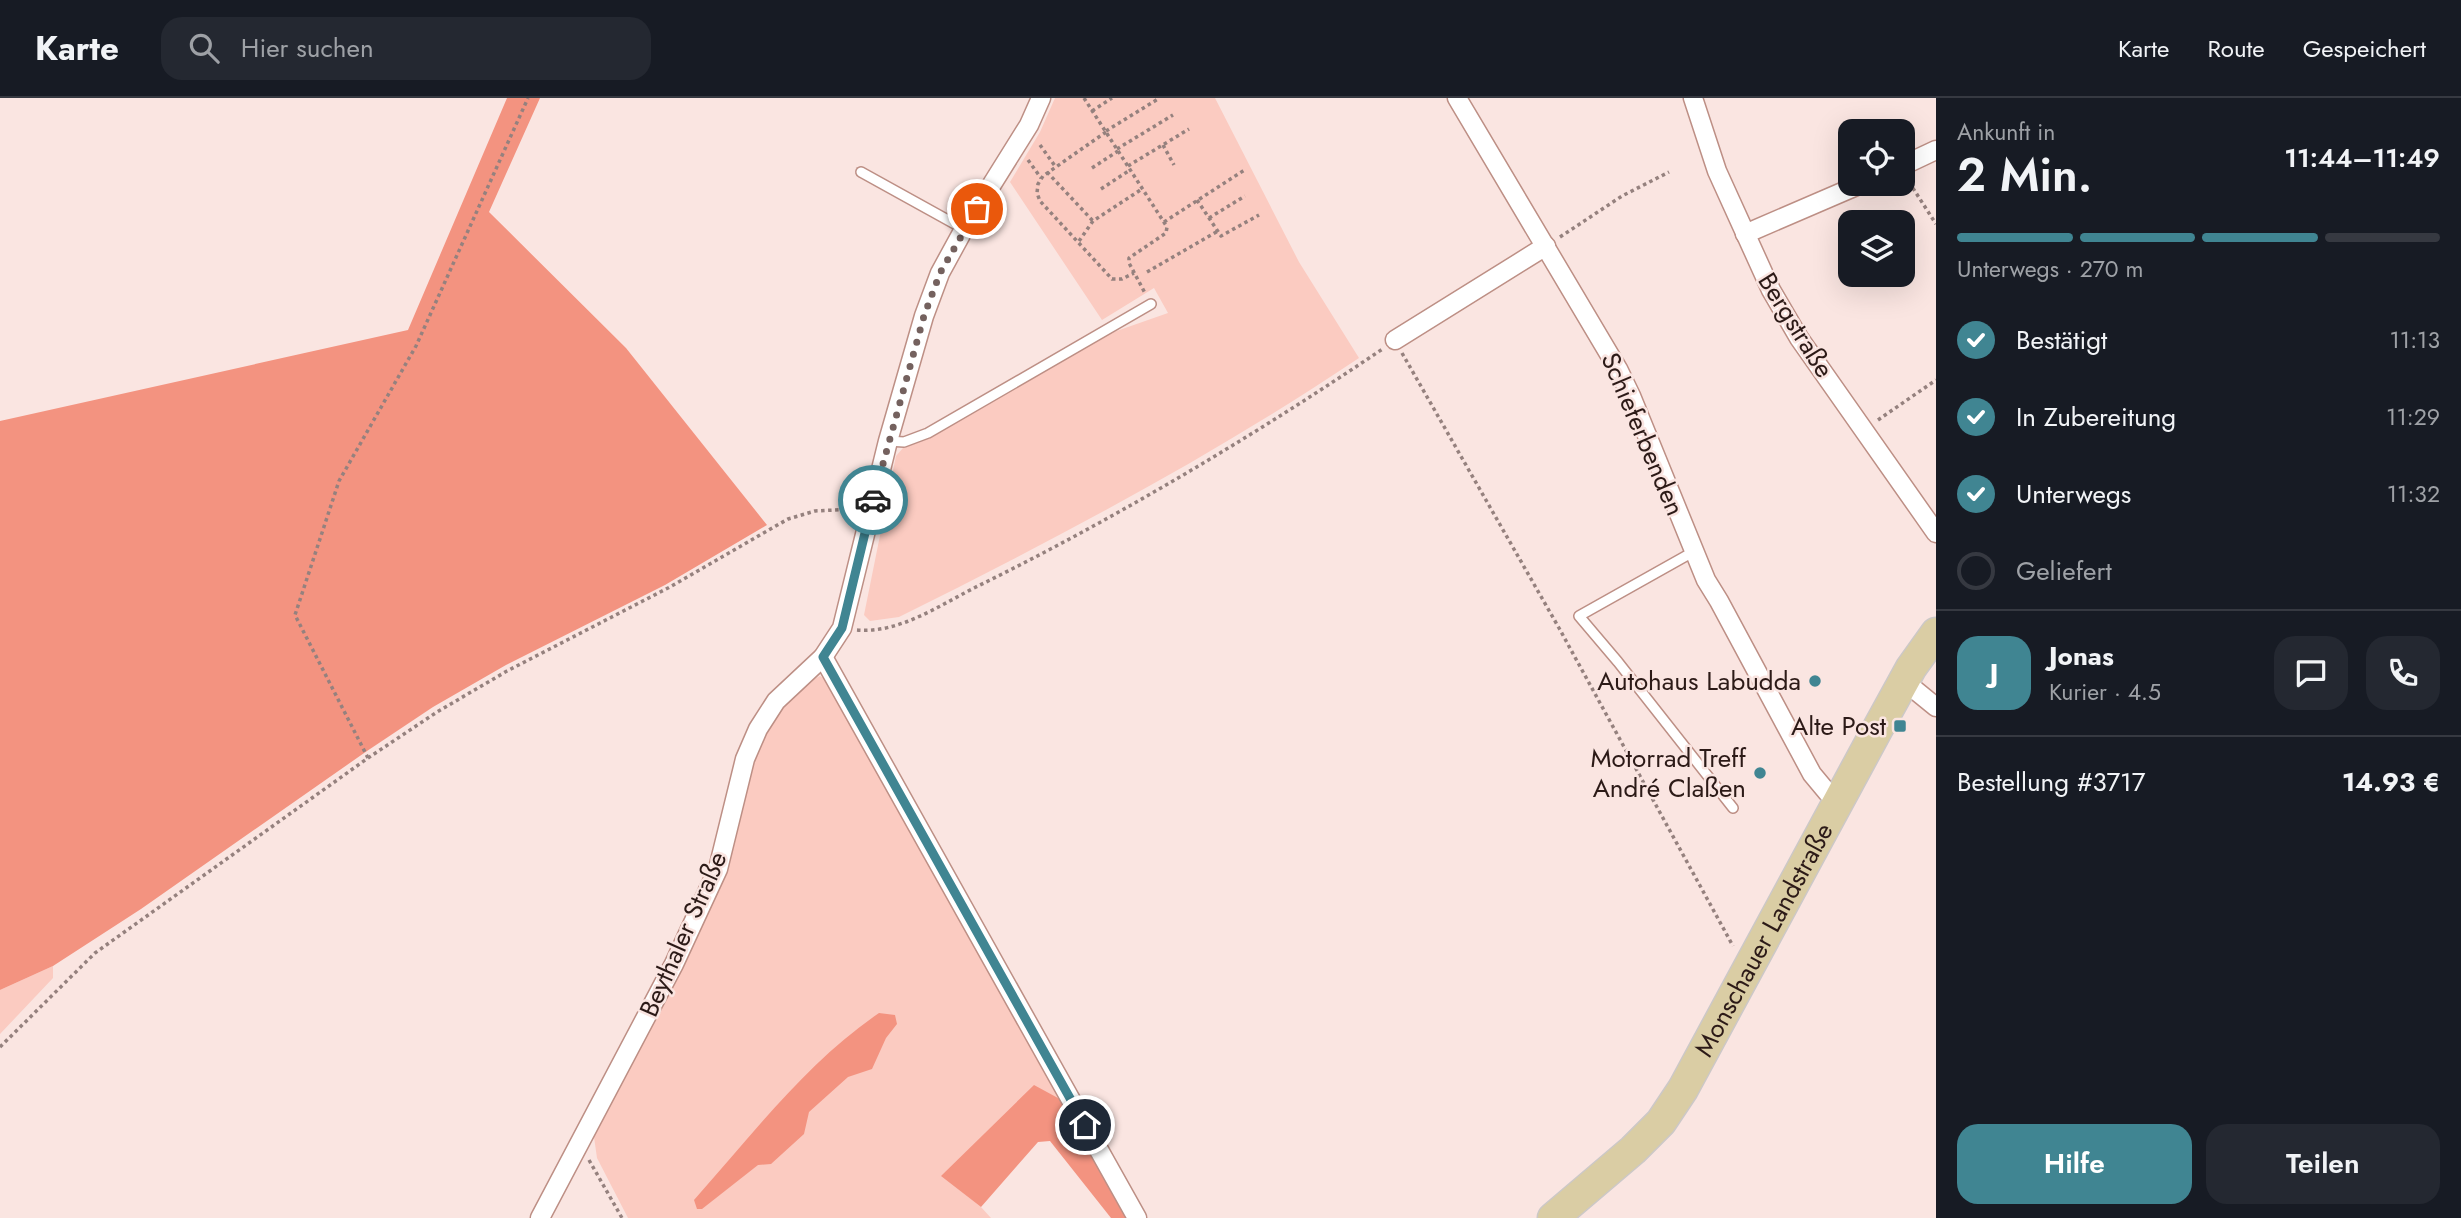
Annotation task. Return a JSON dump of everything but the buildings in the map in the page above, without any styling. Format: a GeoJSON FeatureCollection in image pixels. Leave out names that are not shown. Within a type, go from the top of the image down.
{"type":"FeatureCollection","features":[{"type":"Feature","properties":{"kind":"main road","name":"Monschauer Landstraße"},"geometry":{"type":"LineString","coordinates":[[1553,1218],[1633,1150],[1661,1122],[1683,1089],[1904,681],[1936,634]]}},
{"type":"Feature","properties":{"kind":"street","name":"Beythaler Straße"},"geometry":{"type":"LineString","coordinates":[[540,1218],[674,964],[718,869],[745,759],[758,729],[776,701],[823,657],[842,628],[888,441],[924,316],[940,273],[1028,125],[1041,98]]}},
{"type":"Feature","properties":{"kind":"street","name":"Schieferbenden"},"geometry":{"type":"LineString","coordinates":[[1457,98],[1603,342],[1631,396],[1706,580],[1720,601],[1812,774],[1827,792],[1838,800]]}},
{"type":"Feature","properties":{"kind":"street","name":"Bergstraße"},"geometry":{"type":"LineString","coordinates":[[1693,98],[1709,151],[1771,290],[1799,338],[1936,533]]}},
{"type":"Feature","properties":{"kind":"street"},"geometry":{"type":"LineString","coordinates":[[1915,167],[1936,150]]}},
{"type":"Feature","properties":{"kind":"street"},"geometry":{"type":"LineString","coordinates":[[1745,234],[1838,194]]}},
{"type":"Feature","properties":{"kind":"street"},"geometry":{"type":"LineString","coordinates":[[1395,340],[1546,246]]}},
{"type":"Feature","properties":{"kind":"street"},"geometry":{"type":"LineString","coordinates":[[823,657],[1137,1218]]}},
{"type":"Feature","properties":{"kind":"street"},"geometry":{"type":"LineString","coordinates":[[1904,681],[1936,707]]}},
{"type":"Feature","properties":{"kind":"lane"},"geometry":{"type":"LineString","coordinates":[[861,172],[964,229]]}},
{"type":"Feature","properties":{"kind":"lane"},"geometry":{"type":"LineString","coordinates":[[888,441],[904,442],[928,433],[1151,304]]}},
{"type":"Feature","properties":{"kind":"lane"},"geometry":{"type":"LineString","coordinates":[[1693,552],[1579,616],[1733,808]]}},
{"type":"Feature","properties":{"kind":"path"},"geometry":{"type":"LineString","coordinates":[[368,758],[295,615],[339,481],[416,346],[528,98]]}},
{"type":"Feature","properties":{"kind":"path"},"geometry":{"type":"LineString","coordinates":[[1084,98],[1167,227],[1166,233],[1129,258],[1151,304]]}},
{"type":"Feature","properties":{"kind":"path"},"geometry":{"type":"LineString","coordinates":[[1092,111],[1112,98]]}},
{"type":"Feature","properties":{"kind":"path"},"geometry":{"type":"LineString","coordinates":[[1134,273],[1122,279],[1112,279],[1040,201],[1037,193],[1041,178],[1047,172],[1158,99]]}},
{"type":"Feature","properties":{"kind":"path"},"geometry":{"type":"LineString","coordinates":[[1091,168],[1173,115]]}},
{"type":"Feature","properties":{"kind":"path"},"geometry":{"type":"LineString","coordinates":[[1101,188],[1189,129]]}},
{"type":"Feature","properties":{"kind":"path"},"geometry":{"type":"LineString","coordinates":[[1040,145],[1055,166]]}},
{"type":"Feature","properties":{"kind":"path"},"geometry":{"type":"LineString","coordinates":[[1163,145],[1174,165]]}},
{"type":"Feature","properties":{"kind":"path"},"geometry":{"type":"LineString","coordinates":[[1027,160],[1041,178]]}},
{"type":"Feature","properties":{"kind":"path"},"geometry":{"type":"LineString","coordinates":[[1164,222],[1246,169]]}},
{"type":"Feature","properties":{"kind":"path"},"geometry":{"type":"LineString","coordinates":[[1047,172],[1093,221]]}},
{"type":"Feature","properties":{"kind":"path"},"geometry":{"type":"LineString","coordinates":[[1546,246],[1622,196],[1669,172]]}},
{"type":"Feature","properties":{"kind":"path"},"geometry":{"type":"LineString","coordinates":[[1079,241],[1093,221],[1142,189]]}},
{"type":"Feature","properties":{"kind":"path"},"geometry":{"type":"LineString","coordinates":[[1915,189],[1936,224]]}},
{"type":"Feature","properties":{"kind":"path"},"geometry":{"type":"LineString","coordinates":[[1209,218],[1245,196]]}},
{"type":"Feature","properties":{"kind":"path"},"geometry":{"type":"LineString","coordinates":[[1197,200],[1221,236],[1259,215]]}},
{"type":"Feature","properties":{"kind":"path"},"geometry":{"type":"LineString","coordinates":[[1147,272],[1218,231]]}},
{"type":"Feature","properties":{"kind":"path"},"geometry":{"type":"LineString","coordinates":[[842,628],[867,631],[901,624],[1032,559],[1216,456],[1310,398],[1395,340],[1559,628],[1747,972]]}},
{"type":"Feature","properties":{"kind":"path"},"geometry":{"type":"LineString","coordinates":[[1864,429],[1936,380]]}},
{"type":"Feature","properties":{"kind":"path"},"geometry":{"type":"LineString","coordinates":[[0,1048],[94,953],[437,712],[507,671],[624,612],[788,519],[815,511],[853,508],[870,511]]}},
{"type":"Feature","properties":{"kind":"path"},"geometry":{"type":"LineString","coordinates":[[576,1149],[592,1163],[622,1218]]}},
{"type":"Feature","properties":{"kind":"shaded area"},"geometry":{"type":"Polygon","coordinates":[[[507,98],[540,98],[489,212],[626,348],[767,525],[665,585],[506,665],[433,707],[141,909],[53,966],[0,990],[0,421],[408,330],[507,98]]]}},
{"type":"Feature","properties":{"kind":"shaded area"},"geometry":{"type":"Polygon","coordinates":[[[1055,98],[1215,98],[1299,262],[1359,358],[1248,429],[1075,527],[899,617],[870,621],[864,615],[896,456],[903,448],[930,438],[1108,334],[1168,313],[1154,288],[1102,320],[1010,182],[1040,132],[1055,98]]]}},
{"type":"Feature","properties":{"kind":"shaded area"},"geometry":{"type":"Polygon","coordinates":[[[820,676],[833,684],[1069,1104],[942,1176],[991,1218],[628,1218],[597,1158],[594,1137],[682,969],[726,874],[753,763],[765,734],[783,707],[808,682],[820,676]]]}},
{"type":"Feature","properties":{"kind":"shaded area"},"geometry":{"type":"Polygon","coordinates":[[[53,966],[53,978],[0,1034],[0,990],[53,966]]]}},
{"type":"Feature","properties":{"kind":"shaded area"},"geometry":{"type":"Polygon","coordinates":[[[879,1013],[895,1015],[897,1024],[886,1038],[872,1069],[848,1077],[809,1112],[804,1134],[771,1164],[758,1165],[702,1209],[697,1209],[694,1200],[781,1100],[828,1054],[879,1013]]]}},
{"type":"Feature","properties":{"kind":"shaded area"},"geometry":{"type":"Polygon","coordinates":[[[1034,1085],[1069,1104],[1132,1218],[1111,1218],[1050,1141],[1038,1142],[981,1207],[941,1176],[1034,1085]]]}},
{"type":"Feature","properties":{"kind":"way so far"},"geometry":{"type":"LineString","coordinates":[[873,500],[924,316],[940,273],[977,209]]}},
{"type":"Feature","properties":{"kind":"place","name":"Autohaus Labudda"},"geometry":{"type":"Point","coordinates":[1815,681]}},
{"type":"Feature","properties":{"kind":"place","name":"Alte Post"},"geometry":{"type":"Point","coordinates":[1900,726]}},
{"type":"Feature","properties":{"kind":"place","name":"Motorrad Treff André Claßen"},"geometry":{"type":"Point","coordinates":[1760,773]}},
{"type":"Feature","properties":{"kind":"route"},"geometry":{"type":"LineString","coordinates":[[873,500],[842,628],[823,657],[1085,1125]]}}]}
